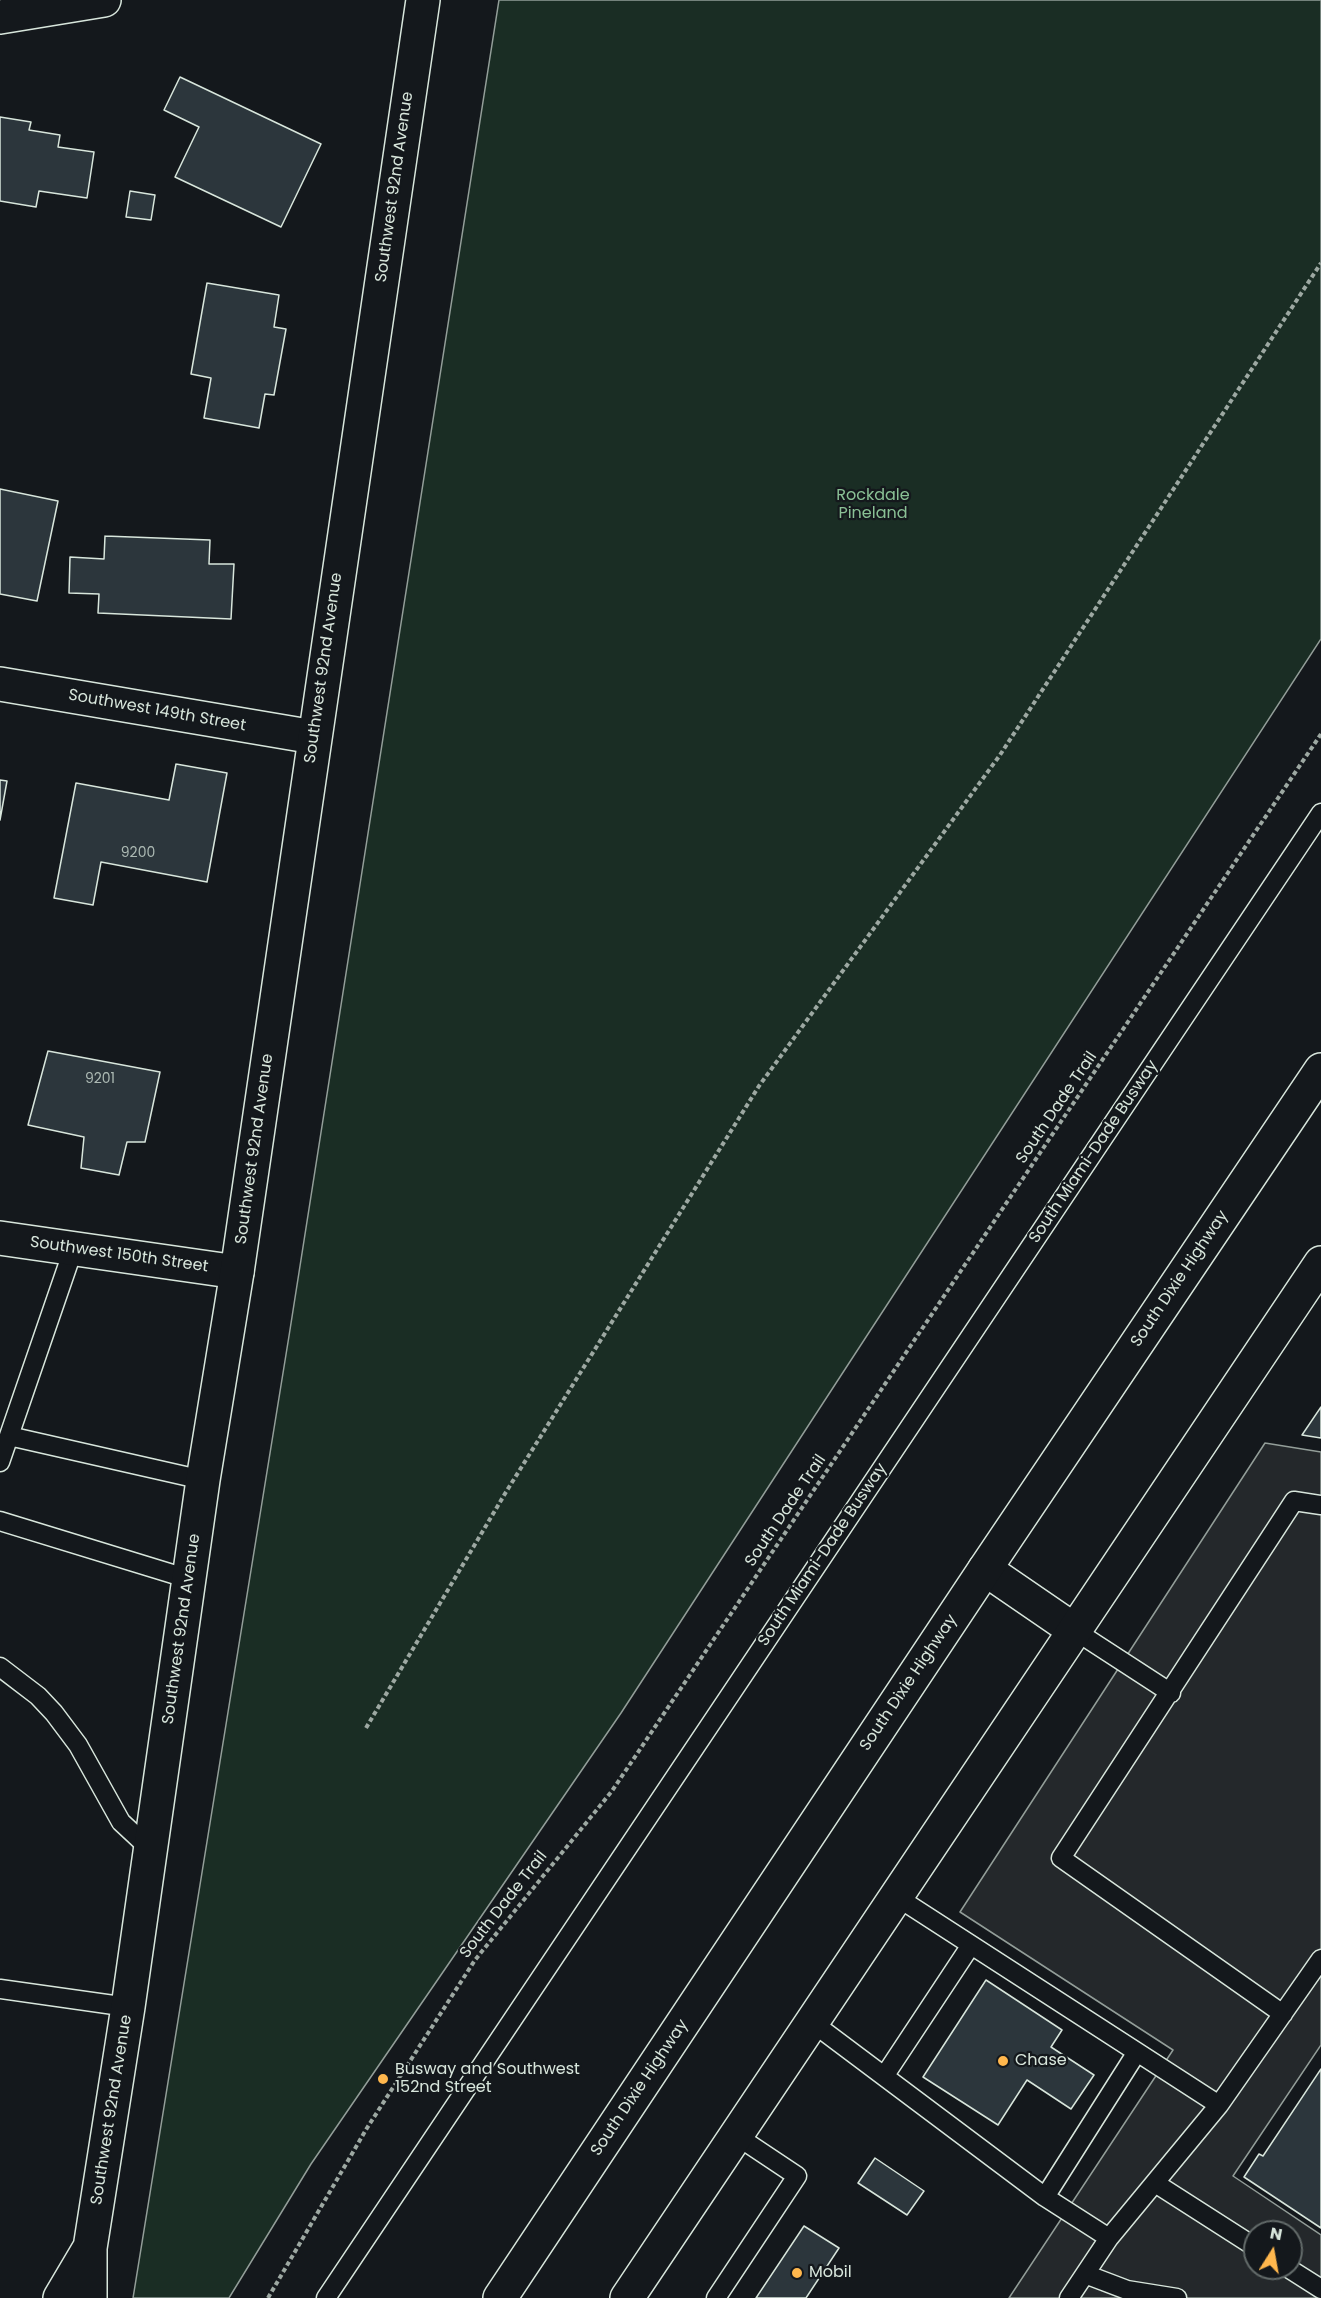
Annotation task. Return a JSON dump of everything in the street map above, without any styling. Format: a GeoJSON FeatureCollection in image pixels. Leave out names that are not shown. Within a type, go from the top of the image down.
{"type":"FeatureCollection","features":[{"type":"Feature","properties":{"kind":"main road"},"geometry":{"type":"LineString","coordinates":[[0,17],[104,0]]}},
{"type":"Feature","properties":{"kind":"main road","name":"Southwest 92nd Avenue"},"geometry":{"type":"LineString","coordinates":[[90,2298],[90,2247],[128,2007],[203,1480],[237,1272],[423,0]]}},
{"type":"Feature","properties":{"kind":"main road","name":"Southwest 149th Street"},"geometry":{"type":"LineString","coordinates":[[0,684],[314,737]]}},
{"type":"Feature","properties":{"kind":"main road","name":"South Dixie Highway"},"geometry":{"type":"LineString","coordinates":[[500,2298],[985,1569],[1321,1070]]}},
{"type":"Feature","properties":{"kind":"main road","name":"Southwest 150th Street"},"geometry":{"type":"LineString","coordinates":[[0,1238],[237,1272]]}},
{"type":"Feature","properties":{"kind":"main road"},"geometry":{"type":"LineString","coordinates":[[627,2298],[1321,1263]]}},
{"type":"Feature","properties":{"kind":"main road"},"geometry":{"type":"LineString","coordinates":[[985,1569],[1074,1630]]}},
{"type":"Feature","properties":{"kind":"main road"},"geometry":{"type":"LineString","coordinates":[[60,2298],[90,2247]]}},
{"type":"Feature","properties":{"kind":"lane","name":"South Miami-Dade Busway"},"geometry":{"type":"LineString","coordinates":[[326,2298],[1321,813]]}},
{"type":"Feature","properties":{"kind":"lane"},"geometry":{"type":"LineString","coordinates":[[0,1462],[73,1250]]}},
{"type":"Feature","properties":{"kind":"lane"},"geometry":{"type":"LineString","coordinates":[[9,1436],[203,1480]]}},
{"type":"Feature","properties":{"kind":"lane"},"geometry":{"type":"LineString","coordinates":[[1282,2014],[1061,1858],[1171,1693],[1294,1501],[1321,1505]]}},
{"type":"Feature","properties":{"kind":"lane"},"geometry":{"type":"LineString","coordinates":[[0,1521],[189,1579]]}},
{"type":"Feature","properties":{"kind":"lane"},"geometry":{"type":"LineString","coordinates":[[1074,1630],[1171,1693]]}},
{"type":"Feature","properties":{"kind":"lane"},"geometry":{"type":"LineString","coordinates":[[0,1668],[38,1696],[54,1713],[78,1745],[121,1822],[150,1849]]}},
{"type":"Feature","properties":{"kind":"lane"},"geometry":{"type":"LineString","coordinates":[[897,1897],[1219,2105]]}},
{"type":"Feature","properties":{"kind":"lane"},"geometry":{"type":"LineString","coordinates":[[885,2075],[970,1945]]}},
{"type":"Feature","properties":{"kind":"lane"},"geometry":{"type":"LineString","coordinates":[[1069,2298],[1109,2238],[1219,2105],[1321,1959]]}},
{"type":"Feature","properties":{"kind":"lane"},"geometry":{"type":"LineString","coordinates":[[0,1989],[128,2007]]}},
{"type":"Feature","properties":{"kind":"lane"},"geometry":{"type":"LineString","coordinates":[[813,2023],[1045,2197],[1109,2238]]}},
{"type":"Feature","properties":{"kind":"lane"},"geometry":{"type":"LineString","coordinates":[[1045,2197],[1137,2052]]}},
{"type":"Feature","properties":{"kind":"lane"},"geometry":{"type":"LineString","coordinates":[[716,2298],[797,2176],[737,2136]]}},
{"type":"Feature","properties":{"kind":"lane"},"geometry":{"type":"LineString","coordinates":[[1155,2183],[1243,2239]]}},
{"type":"Feature","properties":{"kind":"lane"},"geometry":{"type":"LineString","coordinates":[[1085,2274],[1127,2290],[1177,2298]]}},
{"type":"Feature","properties":{"kind":"lane"},"geometry":{"type":"LineString","coordinates":[[1303,2280],[1316,2291]]}},
{"type":"Feature","properties":{"kind":"path"},"geometry":{"type":"LineString","coordinates":[[366,1728],[506,1491],[759,1086],[1000,755],[1321,263]]}},
{"type":"Feature","properties":{"kind":"path","name":"South Dade Trail"},"geometry":{"type":"LineString","coordinates":[[268,2298],[367,2128],[475,1960],[612,1791],[1321,734]]}},
{"type":"Feature","properties":{"kind":"green space","name":"Rockdale Pineland"},"geometry":{"type":"Polygon","coordinates":[[[499,0],[1321,0],[1321,639],[621,1713],[311,2164],[229,2298],[133,2298],[289,1336],[499,0]]]}},
{"type":"Feature","properties":{"kind":"shaded area"},"geometry":{"type":"Polygon","coordinates":[[[1265,1443],[1321,1452],[1321,2045],[1233,2176],[1299,2220],[1243,2220],[1243,2280],[1303,2280],[1303,2223],[1321,2235],[1321,2298],[1009,2298],[1173,2050],[960,1912],[1265,1443]]]}},
{"type":"Feature","properties":{"kind":"building"},"geometry":{"type":"Polygon","coordinates":[[[180,77],[321,144],[281,227],[175,177],[199,127],[164,110],[180,77]]]}},
{"type":"Feature","properties":{"kind":"building"},"geometry":{"type":"Polygon","coordinates":[[[0,117],[31,122],[29,130],[60,135],[58,147],[94,152],[87,198],[39,191],[36,207],[0,201],[0,117]]]}},
{"type":"Feature","properties":{"kind":"building"},"geometry":{"type":"Polygon","coordinates":[[[130,191],[155,195],[151,220],[126,217],[130,191]]]}},
{"type":"Feature","properties":{"kind":"building"},"geometry":{"type":"Polygon","coordinates":[[[207,283],[279,295],[274,327],[286,329],[274,395],[265,394],[259,428],[204,418],[211,378],[191,374],[207,283]]]}},
{"type":"Feature","properties":{"kind":"building"},"geometry":{"type":"Polygon","coordinates":[[[0,489],[58,501],[37,601],[0,594],[0,489]]]}},
{"type":"Feature","properties":{"kind":"building"},"geometry":{"type":"Polygon","coordinates":[[[105,536],[210,540],[209,564],[234,564],[231,619],[98,613],[99,594],[69,593],[70,557],[104,559],[105,536]]]}},
{"type":"Feature","properties":{"kind":"building"},"geometry":{"type":"Polygon","coordinates":[[[176,764],[227,773],[207,882],[101,862],[93,905],[54,898],[76,783],[169,800],[176,764]]]}},
{"type":"Feature","properties":{"kind":"building"},"geometry":{"type":"Polygon","coordinates":[[[0,780],[7,781],[0,820],[0,780]]]}},
{"type":"Feature","properties":{"kind":"building"},"geometry":{"type":"Polygon","coordinates":[[[48,1051],[160,1072],[145,1142],[127,1142],[119,1175],[81,1168],[84,1137],[28,1125],[48,1051]]]}},
{"type":"Feature","properties":{"kind":"building"},"geometry":{"type":"Polygon","coordinates":[[[1321,1407],[1321,1438],[1302,1435],[1321,1407]]]}},
{"type":"Feature","properties":{"kind":"building","name":"Chase"},"geometry":{"type":"Polygon","coordinates":[[[986,1980],[1062,2030],[1051,2047],[1094,2075],[1071,2109],[1027,2080],[998,2125],[923,2077],[986,1980]]]}},
{"type":"Feature","properties":{"kind":"building"},"geometry":{"type":"Polygon","coordinates":[[[1321,2069],[1321,2228],[1244,2177],[1259,2154],[1263,2156],[1321,2069]]]}},
{"type":"Feature","properties":{"kind":"building"},"geometry":{"type":"Polygon","coordinates":[[[875,2158],[924,2191],[907,2215],[858,2183],[875,2158]]]}},
{"type":"Feature","properties":{"kind":"building","name":"Mobil"},"geometry":{"type":"Polygon","coordinates":[[[804,2226],[839,2248],[806,2298],[756,2298],[804,2226]]]}},
{"type":"Feature","properties":{"kind":"place","name":"Chase"},"geometry":{"type":"Point","coordinates":[1003,2061]}},
{"type":"Feature","properties":{"kind":"place","name":"Busway and Southwest 152nd Street"},"geometry":{"type":"Point","coordinates":[383,2079]}},
{"type":"Feature","properties":{"kind":"place","name":"Mobil"},"geometry":{"type":"Point","coordinates":[797,2273]}}]}
